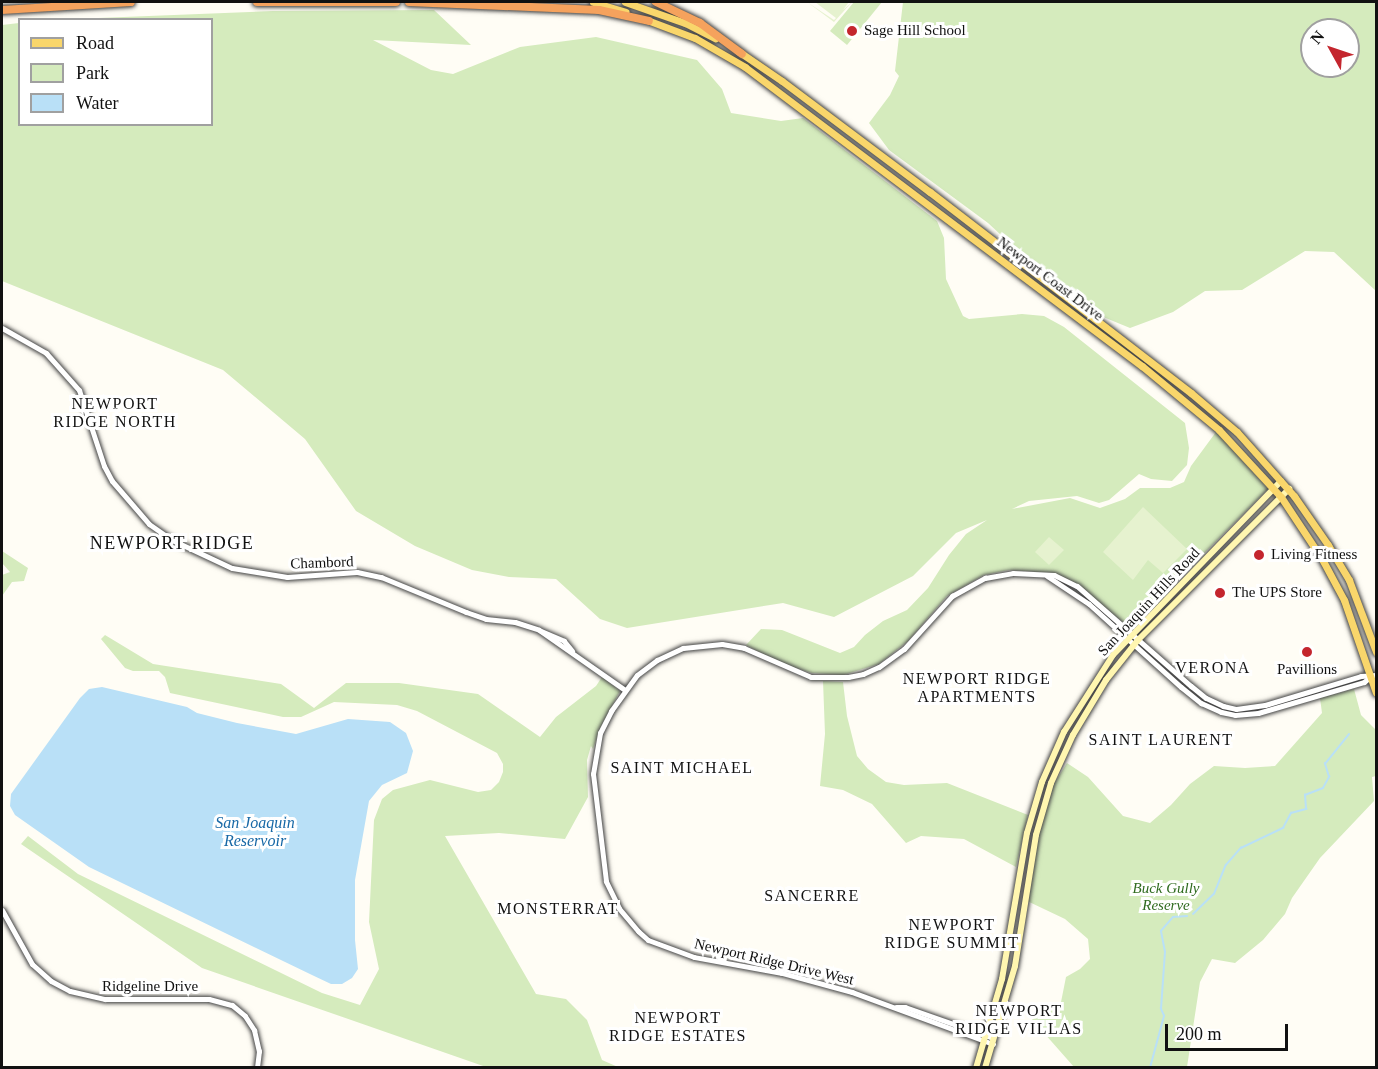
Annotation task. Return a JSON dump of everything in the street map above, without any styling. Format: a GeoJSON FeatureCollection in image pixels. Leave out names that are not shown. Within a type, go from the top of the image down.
{"type":"FeatureCollection","features":[{"type":"Feature","properties":{"kind":"highway"},"geometry":{"type":"LineString","coordinates":[[2,10],[131,2]]}},
{"type":"Feature","properties":{"kind":"highway"},"geometry":{"type":"LineString","coordinates":[[258,2],[396,2]]}},
{"type":"Feature","properties":{"kind":"highway"},"geometry":{"type":"LineString","coordinates":[[409,2],[473,2],[599,10],[650,21]]}},
{"type":"Feature","properties":{"kind":"highway"},"geometry":{"type":"LineString","coordinates":[[656,2],[700,23],[742,54]]}},
{"type":"Feature","properties":{"kind":"main road","name":"Newport Coast Drive"},"geometry":{"type":"LineString","coordinates":[[593,2],[695,38],[731,57],[849,143],[1192,405],[1240,451],[1274,488],[1322,558],[1339,590],[1374,675],[1377,693]]}},
{"type":"Feature","properties":{"kind":"main road","name":"Newport Coast Drive"},"geometry":{"type":"LineString","coordinates":[[625,2],[694,27],[742,54],[930,192],[1209,406],[1237,432],[1289,489],[1314,523],[1349,580],[1377,652]]}},
{"type":"Feature","properties":{"kind":"main road","name":"San Joaquin Hills Road"},"geometry":{"type":"LineString","coordinates":[[976,1068],[1002,979],[1027,833],[1042,782],[1078,706],[1113,656],[1130,637],[1281,481]]}},
{"type":"Feature","properties":{"kind":"main road","name":"San Joaquin Hills Road"},"geometry":{"type":"LineString","coordinates":[[985,1068],[1015,966],[1036,835],[1052,783],[1085,712],[1136,643],[1289,489]]}},
{"type":"Feature","properties":{"kind":"street","name":"Chambord"},"geometry":{"type":"LineString","coordinates":[[2,328],[46,353],[79,390],[104,466],[112,481],[148,524],[172,540],[200,555],[243,570],[287,577],[357,573],[381,576],[466,612],[486,619],[515,622],[564,641],[573,651],[625,690]]}},
{"type":"Feature","properties":{"kind":"street"},"geometry":{"type":"LineString","coordinates":[[625,690],[657,660],[683,648],[703,645],[722,644],[744,648],[812,676],[837,678],[864,674],[887,662],[904,649],[948,599],[964,588],[998,575],[1047,576],[1089,604],[1130,637],[1201,703],[1235,715],[1258,713],[1290,705],[1364,682],[1374,675]]}},
{"type":"Feature","properties":{"kind":"street","name":"Newport Ridge Drive West"},"geometry":{"type":"LineString","coordinates":[[625,690],[600,734],[595,754],[593,774],[600,854],[611,895],[627,919],[648,940],[694,957],[782,973],[894,1007],[994,1041]]}},
{"type":"Feature","properties":{"kind":"street","name":"Ridgeline Drive"},"geometry":{"type":"LineString","coordinates":[[2,910],[32,964],[51,981],[70,992],[105,999],[209,999],[232,1005],[245,1016],[254,1030],[259,1051],[256,1068]]}},
{"type":"Feature","properties":{"kind":"green space"},"geometry":{"type":"Polygon","coordinates":[[[807,2],[834,20],[836,18],[815,2],[849,2],[843,10],[852,2],[834,22],[807,2]]]}},
{"type":"Feature","properties":{"kind":"green space"},"geometry":{"type":"Polygon","coordinates":[[[854,2],[882,2],[847,45],[830,31],[854,2]]]}},
{"type":"Feature","properties":{"kind":"green space"},"geometry":{"type":"Polygon","coordinates":[[[903,2],[1376,2],[1376,291],[1334,252],[1305,251],[1242,290],[1205,291],[1173,312],[1130,328],[1079,307],[988,223],[889,150],[869,123],[890,95],[899,76],[895,71],[903,2]]]}},
{"type":"Feature","properties":{"kind":"green space"},"geometry":{"type":"Polygon","coordinates":[[[434,10],[471,45],[373,40],[431,70],[453,74],[520,47],[596,37],[697,60],[722,89],[731,113],[781,121],[803,118],[937,221],[944,238],[946,279],[963,316],[969,319],[1022,314],[1044,316],[1064,327],[1185,423],[1189,448],[1187,465],[1172,481],[1151,479],[1139,474],[1109,500],[1099,503],[1077,496],[1029,501],[1012,509],[1070,498],[1100,508],[1125,499],[1140,488],[1170,488],[1184,482],[1191,466],[1216,432],[1268,489],[1130,628],[1073,582],[1051,573],[1009,570],[984,575],[947,596],[908,641],[879,664],[843,675],[812,673],[782,664],[746,645],[761,629],[782,630],[840,653],[854,647],[883,621],[907,610],[928,588],[949,555],[966,534],[987,520],[956,533],[913,576],[834,617],[783,603],[627,628],[600,619],[556,579],[509,577],[472,570],[415,546],[356,511],[305,439],[223,370],[2,281],[2,25],[18,23],[18,126],[213,126],[213,18],[98,18],[273,11],[434,10]]]}},
{"type":"Feature","properties":{"kind":"green space"},"geometry":{"type":"Polygon","coordinates":[[[1143,507],[1187,549],[1163,573],[1148,560],[1133,580],[1103,552],[1143,507]]]}},
{"type":"Feature","properties":{"kind":"green space"},"geometry":{"type":"Polygon","coordinates":[[[1049,537],[1064,550],[1049,565],[1035,552],[1049,537]]]}},
{"type":"Feature","properties":{"kind":"green space"},"geometry":{"type":"Polygon","coordinates":[[[2,551],[28,568],[24,581],[12,582],[2,596],[2,575],[10,572],[2,563],[2,551]]]}},
{"type":"Feature","properties":{"kind":"green space"},"geometry":{"type":"Polygon","coordinates":[[[105,635],[153,664],[281,684],[314,708],[346,683],[399,683],[478,694],[540,737],[556,717],[596,686],[602,677],[620,691],[600,728],[593,749],[591,746],[587,760],[588,797],[565,839],[499,833],[445,836],[536,994],[566,999],[587,1020],[602,1060],[618,1067],[486,1067],[202,968],[21,844],[28,836],[78,874],[322,993],[360,1005],[379,969],[369,922],[374,820],[382,799],[393,790],[430,780],[478,792],[491,790],[499,782],[503,772],[503,764],[497,753],[417,711],[397,705],[334,702],[301,717],[283,717],[170,693],[165,677],[159,671],[133,671],[125,668],[101,639],[105,635]]]}},
{"type":"Feature","properties":{"kind":"green space"},"geometry":{"type":"Polygon","coordinates":[[[823,681],[843,682],[847,716],[857,756],[868,769],[886,782],[904,785],[947,783],[1028,815],[1016,867],[964,839],[921,836],[906,843],[872,804],[843,790],[820,786],[825,734],[823,681]]]}},
{"type":"Feature","properties":{"kind":"green space","name":"Buck Gully Reserve"},"geometry":{"type":"Polygon","coordinates":[[[1354,689],[1361,715],[1376,730],[1376,776],[1372,777],[1374,801],[1320,858],[1292,898],[1285,914],[1263,940],[1235,963],[1212,959],[1200,982],[1187,1067],[1074,1067],[1044,1033],[1032,1027],[1031,1021],[1047,1004],[1061,1002],[1066,977],[1080,969],[1090,959],[1088,939],[1065,919],[1025,900],[1033,849],[1050,790],[1067,763],[1088,777],[1123,816],[1150,823],[1190,784],[1214,766],[1245,768],[1275,766],[1322,713],[1320,698],[1354,689]]]}},
{"type":"Feature","properties":{"kind":"water","name":"San Joaquin Reservoir"},"geometry":{"type":"Polygon","coordinates":[[[102,687],[187,707],[197,713],[237,723],[296,734],[348,719],[390,722],[406,733],[413,751],[407,773],[382,785],[369,801],[355,880],[355,940],[358,969],[352,978],[342,984],[331,984],[312,975],[89,867],[15,815],[10,806],[11,794],[80,698],[89,689],[102,687]]]}},
{"type":"Feature","properties":{"kind":"waterway"},"geometry":{"type":"LineString","coordinates":[[1193,914],[1214,894],[1226,865],[1241,848],[1283,828],[1291,813],[1306,809],[1305,795],[1323,788],[1329,777],[1325,764],[1349,734]]}},
{"type":"Feature","properties":{"kind":"waterway"},"geometry":{"type":"LineString","coordinates":[[1150,1068],[1164,1016],[1161,1009],[1165,952],[1161,931],[1173,917],[1187,916]]}},
{"type":"Feature","properties":{"kind":"place","name":"Sage Hill School"},"geometry":{"type":"Point","coordinates":[852,31]}},
{"type":"Feature","properties":{"kind":"place","name":"Living Fitness"},"geometry":{"type":"Point","coordinates":[1259,555]}},
{"type":"Feature","properties":{"kind":"place","name":"The UPS Store"},"geometry":{"type":"Point","coordinates":[1220,593]}},
{"type":"Feature","properties":{"kind":"place","name":"Pavillions"},"geometry":{"type":"Point","coordinates":[1307,652]}},
{"type":"Feature","properties":{"kind":"district","name":"NEWPORT RIDGE NORTH"},"geometry":{"type":"Point","coordinates":[115,413]}},
{"type":"Feature","properties":{"kind":"district","name":"NEWPORT RIDGE"},"geometry":{"type":"Point","coordinates":[172,543]}},
{"type":"Feature","properties":{"kind":"district","name":"VERONA"},"geometry":{"type":"Point","coordinates":[1213,668]}},
{"type":"Feature","properties":{"kind":"district","name":"NEWPORT RIDGE APARTMENTS"},"geometry":{"type":"Point","coordinates":[977,688]}},
{"type":"Feature","properties":{"kind":"district","name":"SAINT LAURENT"},"geometry":{"type":"Point","coordinates":[1161,740]}},
{"type":"Feature","properties":{"kind":"district","name":"SAINT MICHAEL"},"geometry":{"type":"Point","coordinates":[682,768]}},
{"type":"Feature","properties":{"kind":"district","name":"SANCERRE"},"geometry":{"type":"Point","coordinates":[812,896]}},
{"type":"Feature","properties":{"kind":"district","name":"MONSTERRAT"},"geometry":{"type":"Point","coordinates":[558,909]}},
{"type":"Feature","properties":{"kind":"district","name":"NEWPORT RIDGE SUMMIT"},"geometry":{"type":"Point","coordinates":[952,934]}},
{"type":"Feature","properties":{"kind":"district","name":"NEWPORT RIDGE VILLAS"},"geometry":{"type":"Point","coordinates":[1019,1020]}},
{"type":"Feature","properties":{"kind":"district","name":"NEWPORT RIDGE ESTATES"},"geometry":{"type":"Point","coordinates":[678,1027]}}]}
